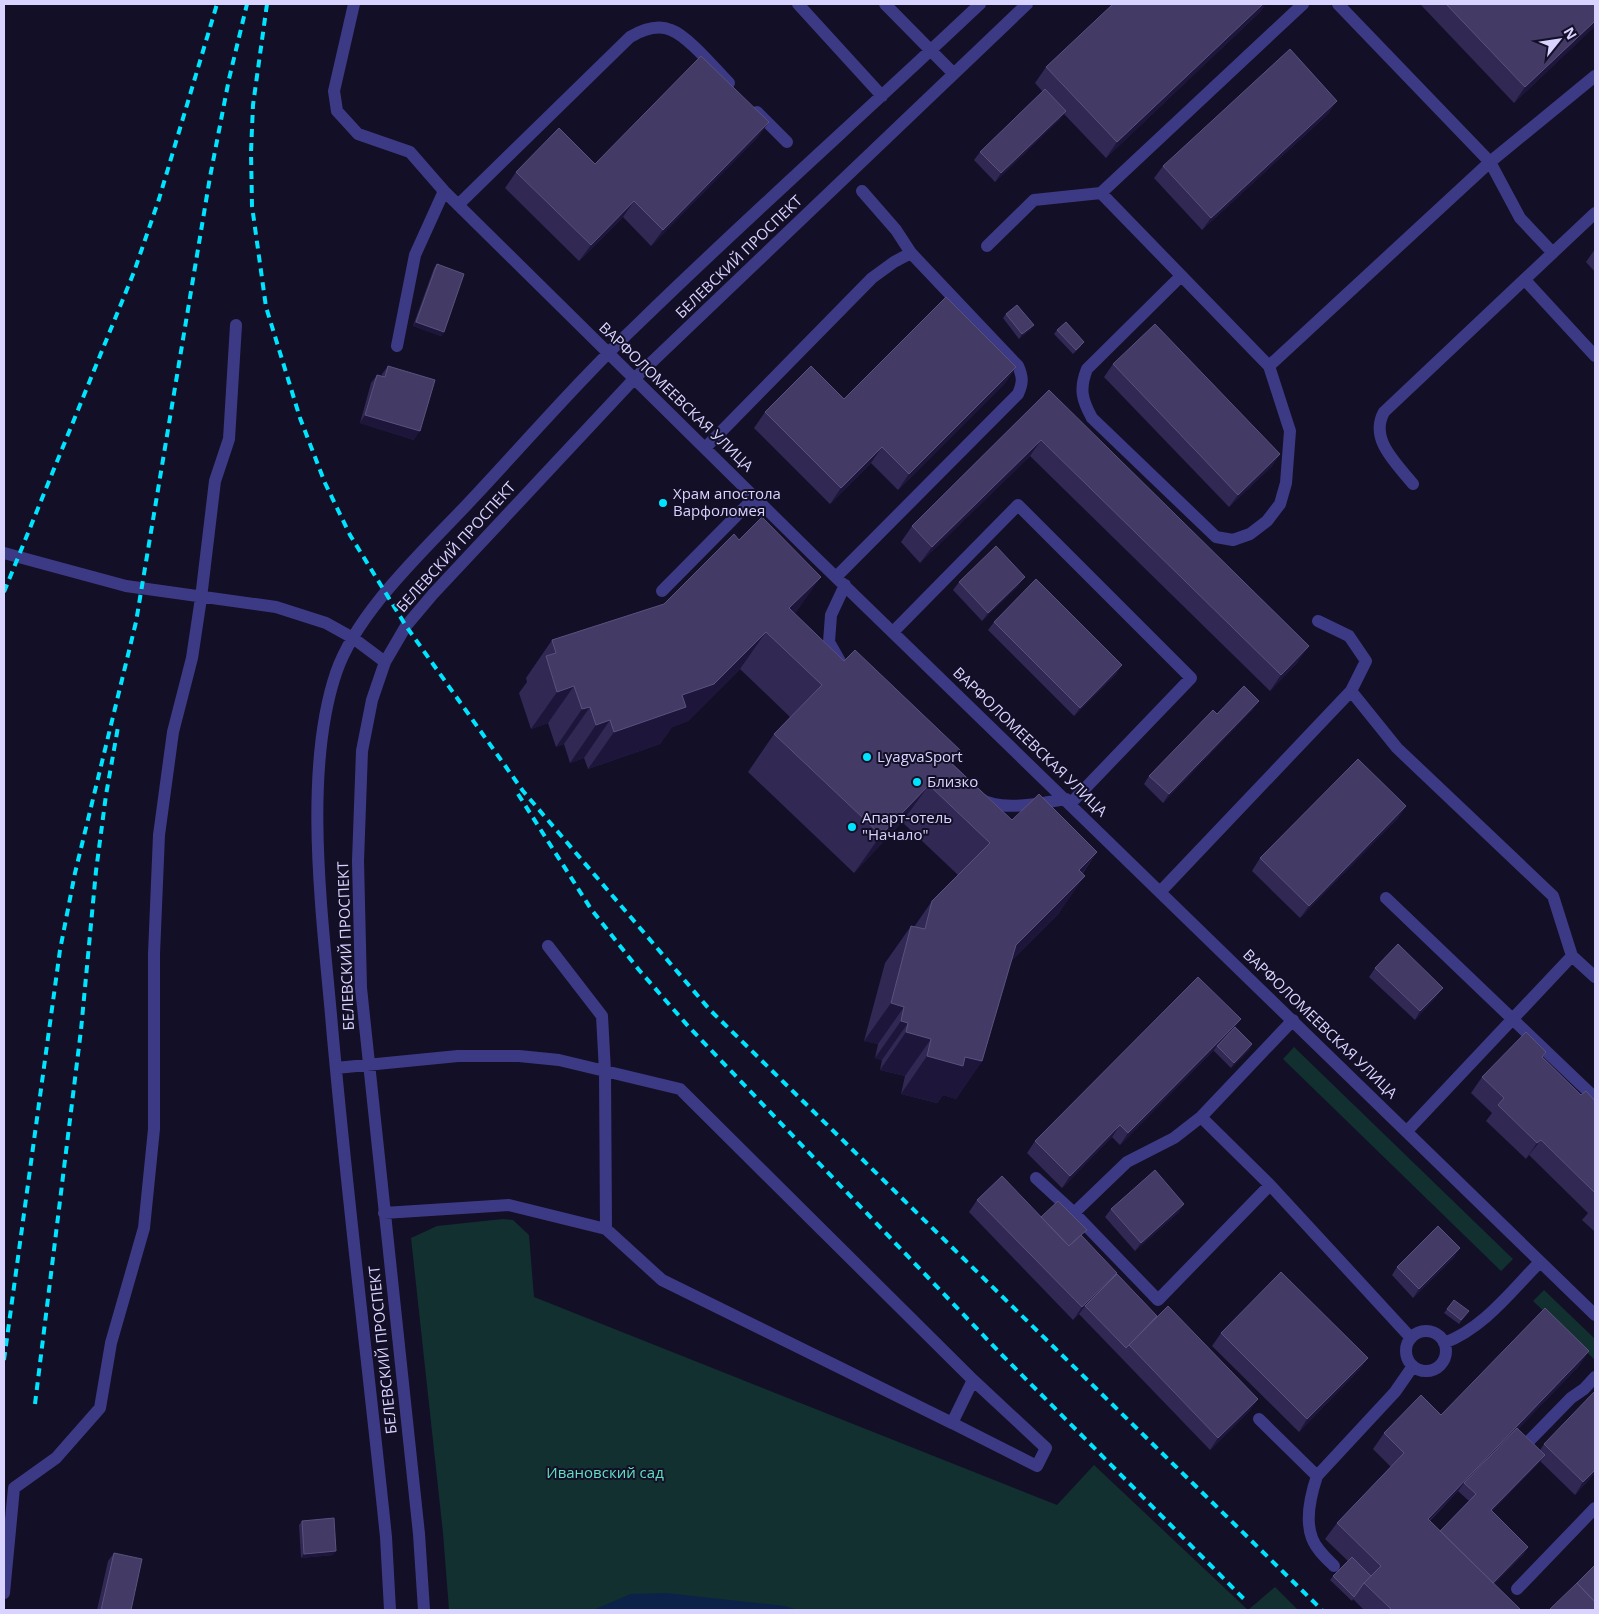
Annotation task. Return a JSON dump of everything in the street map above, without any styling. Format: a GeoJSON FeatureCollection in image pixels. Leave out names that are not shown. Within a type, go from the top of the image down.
{"type":"FeatureCollection","features":[{"type":"Feature","properties":{"kind":"street","name":"ВАРФОЛОМЕЕВСКАЯ УЛИЦА"},"geometry":{"type":"LineString","coordinates":[[354,4],[334,91],[337,111],[358,134],[410,152],[444,191],[755,498],[1595,1315]]}},
{"type":"Feature","properties":{"kind":"street"},"geometry":{"type":"LineString","coordinates":[[798,4],[882,96]]}},
{"type":"Feature","properties":{"kind":"street"},"geometry":{"type":"LineString","coordinates":[[885,4],[954,74]]}},
{"type":"Feature","properties":{"kind":"street","name":"БЕЛЕВСКИЙ ПРОСПЕКТ"},"geometry":{"type":"LineString","coordinates":[[390,1610],[386,1537],[336,1068],[322,901],[319,795],[321,745],[331,691],[338,667],[352,638],[393,584],[608,353],[980,4]]}},
{"type":"Feature","properties":{"kind":"street","name":"БЕЛЕВСКИЙ ПРОСПЕКТ"},"geometry":{"type":"LineString","coordinates":[[424,1610],[419,1534],[360,988],[358,880],[362,751],[372,700],[385,662],[406,626],[433,594],[634,378],[1027,4]]}},
{"type":"Feature","properties":{"kind":"street"},"geometry":{"type":"LineString","coordinates":[[987,246],[1034,200],[1101,193],[1303,4]]}},
{"type":"Feature","properties":{"kind":"street"},"geometry":{"type":"LineString","coordinates":[[1338,4],[1490,162],[1520,218],[1553,253]]}},
{"type":"Feature","properties":{"kind":"street"},"geometry":{"type":"LineString","coordinates":[[458,205],[630,37],[644,29],[671,29],[682,36],[737,91]]}},
{"type":"Feature","properties":{"kind":"street"},"geometry":{"type":"LineString","coordinates":[[1270,366],[1490,162],[1595,76]]}},
{"type":"Feature","properties":{"kind":"street"},"geometry":{"type":"LineString","coordinates":[[750,105],[787,142]]}},
{"type":"Feature","properties":{"kind":"street"},"geometry":{"type":"LineString","coordinates":[[397,346],[415,255],[444,191]]}},
{"type":"Feature","properties":{"kind":"street"},"geometry":{"type":"LineString","coordinates":[[852,677],[845,670],[829,642],[831,615],[840,581],[1018,394],[1023,376],[1018,366],[911,253],[896,230],[862,191]]}},
{"type":"Feature","properties":{"kind":"street"},"geometry":{"type":"LineString","coordinates":[[1101,193],[1270,366],[1290,431],[1286,483],[1280,504],[1267,521],[1250,534],[1233,540],[1216,537],[1092,418],[1082,400],[1082,383],[1087,369],[1181,276]]}},
{"type":"Feature","properties":{"kind":"street"},"geometry":{"type":"LineString","coordinates":[[1413,484],[1390,454],[1380,437],[1379,422],[1384,412],[1595,213]]}},
{"type":"Feature","properties":{"kind":"street"},"geometry":{"type":"LineString","coordinates":[[705,448],[872,278],[894,262],[911,253]]}},
{"type":"Feature","properties":{"kind":"street"},"geometry":{"type":"LineString","coordinates":[[1525,280],[1595,356]]}},
{"type":"Feature","properties":{"kind":"street"},"geometry":{"type":"LineString","coordinates":[[4,1593],[14,1488],[56,1458],[100,1408],[112,1343],[144,1228],[154,1129],[154,954],[159,835],[173,732],[192,658],[202,598],[215,481],[229,439],[236,325]]}},
{"type":"Feature","properties":{"kind":"street"},"geometry":{"type":"LineString","coordinates":[[662,591],[755,498]]}},
{"type":"Feature","properties":{"kind":"street"},"geometry":{"type":"LineString","coordinates":[[893,632],[1018,505],[1191,678],[1068,802],[1021,807],[983,801],[970,790]]}},
{"type":"Feature","properties":{"kind":"street"},"geometry":{"type":"LineString","coordinates":[[4,553],[126,586],[276,607],[326,623],[352,638],[385,662]]}},
{"type":"Feature","properties":{"kind":"street"},"geometry":{"type":"LineString","coordinates":[[1160,892],[1351,691],[1366,662],[1349,636],[1318,621]]}},
{"type":"Feature","properties":{"kind":"street"},"geometry":{"type":"LineString","coordinates":[[1351,691],[1397,748],[1553,896],[1572,956],[1595,977]]}},
{"type":"Feature","properties":{"kind":"street"},"geometry":{"type":"LineString","coordinates":[[1386,898],[1595,1098]]}},
{"type":"Feature","properties":{"kind":"street"},"geometry":{"type":"LineString","coordinates":[[548,946],[602,1016],[606,1071],[606,1229]]}},
{"type":"Feature","properties":{"kind":"street"},"geometry":{"type":"LineString","coordinates":[[1407,1131],[1572,956]]}},
{"type":"Feature","properties":{"kind":"street"},"geometry":{"type":"LineString","coordinates":[[1074,1213],[1127,1162],[1174,1138],[1201,1117],[1293,1020]]}},
{"type":"Feature","properties":{"kind":"street"},"geometry":{"type":"LineString","coordinates":[[336,1068],[458,1056],[519,1056],[559,1060],[680,1089],[973,1380],[1046,1448],[1037,1466],[662,1280],[606,1229],[509,1205],[384,1214]]}},
{"type":"Feature","properties":{"kind":"street"},"geometry":{"type":"LineString","coordinates":[[1201,1117],[1270,1185],[1411,1338]]}},
{"type":"Feature","properties":{"kind":"street"},"geometry":{"type":"LineString","coordinates":[[1036,1178],[1074,1213],[1158,1300],[1270,1185]]}},
{"type":"Feature","properties":{"kind":"street"},"geometry":{"type":"LineString","coordinates":[[1444,1343],[1462,1336],[1476,1327],[1540,1262]]}},
{"type":"Feature","properties":{"kind":"street"},"geometry":{"type":"LineString","coordinates":[[1426,1331],[1433,1332],[1444,1343],[1445,1358],[1441,1364],[1428,1371],[1413,1366],[1407,1352],[1411,1338],[1426,1331]]}},
{"type":"Feature","properties":{"kind":"street"},"geometry":{"type":"LineString","coordinates":[[1334,1566],[1311,1538],[1311,1494],[1317,1476],[1395,1392],[1413,1366]]}},
{"type":"Feature","properties":{"kind":"street"},"geometry":{"type":"LineString","coordinates":[[1528,1443],[1571,1398],[1595,1378]]}},
{"type":"Feature","properties":{"kind":"street"},"geometry":{"type":"LineString","coordinates":[[952,1423],[973,1380]]}},
{"type":"Feature","properties":{"kind":"street"},"geometry":{"type":"LineString","coordinates":[[1258,1419],[1317,1476]]}},
{"type":"Feature","properties":{"kind":"street"},"geometry":{"type":"LineString","coordinates":[[1517,1589],[1595,1508]]}},
{"type":"Feature","properties":{"kind":"green space"},"geometry":{"type":"Polygon","coordinates":[[[1294,1047],[1513,1259],[1501,1271],[1283,1059],[1294,1047]]]}},
{"type":"Feature","properties":{"kind":"green space","name":"Ивановский сад"},"geometry":{"type":"Polygon","coordinates":[[[503,1219],[513,1220],[529,1235],[534,1297],[1057,1505],[1094,1465],[1248,1610],[449,1610],[443,1533],[411,1238],[437,1226],[503,1219]]]}},
{"type":"Feature","properties":{"kind":"green space"},"geometry":{"type":"Polygon","coordinates":[[[1544,1290],[1595,1339],[1594,1359],[1533,1301],[1544,1290]]]}},
{"type":"Feature","properties":{"kind":"green space"},"geometry":{"type":"Polygon","coordinates":[[[1275,1587],[1298,1610],[1248,1610],[1275,1587]]]}},
{"type":"Feature","properties":{"kind":"water"},"geometry":{"type":"Polygon","coordinates":[[[666,1593],[785,1606],[798,1610],[593,1610],[631,1594],[666,1593]]]}},
{"type":"Feature","properties":{"kind":"building"},"geometry":{"type":"Polygon","coordinates":[[[1113,4],[1263,4],[1117,142],[1046,67],[1113,4]]]}},
{"type":"Feature","properties":{"kind":"building"},"geometry":{"type":"Polygon","coordinates":[[[1446,4],[1595,4],[1595,21],[1525,87],[1446,4]]]}},
{"type":"Feature","properties":{"kind":"building"},"geometry":{"type":"Polygon","coordinates":[[[1290,49],[1337,101],[1211,218],[1163,166],[1290,49]]]}},
{"type":"Feature","properties":{"kind":"building"},"geometry":{"type":"Polygon","coordinates":[[[701,56],[769,122],[663,230],[634,201],[591,245],[516,172],[559,128],[595,164],[701,56]]]}},
{"type":"Feature","properties":{"kind":"building"},"geometry":{"type":"Polygon","coordinates":[[[1045,89],[1066,111],[1001,173],[980,152],[1045,89]]]}},
{"type":"Feature","properties":{"kind":"building"},"geometry":{"type":"Polygon","coordinates":[[[437,264],[464,274],[444,332],[416,322],[437,264]]]}},
{"type":"Feature","properties":{"kind":"building"},"geometry":{"type":"Polygon","coordinates":[[[946,297],[1016,367],[909,474],[882,447],[841,488],[765,412],[811,366],[844,399],[946,297]]]}},
{"type":"Feature","properties":{"kind":"building"},"geometry":{"type":"Polygon","coordinates":[[[1017,305],[1034,325],[1022,334],[1006,314],[1017,305]]]}},
{"type":"Feature","properties":{"kind":"building"},"geometry":{"type":"Polygon","coordinates":[[[1066,322],[1084,342],[1076,350],[1057,330],[1066,322]]]}},
{"type":"Feature","properties":{"kind":"building"},"geometry":{"type":"Polygon","coordinates":[[[1155,324],[1280,454],[1238,495],[1113,364],[1155,324]]]}},
{"type":"Feature","properties":{"kind":"building"},"geometry":{"type":"Polygon","coordinates":[[[388,366],[435,380],[420,431],[365,415],[377,375],[385,377],[388,366]]]}},
{"type":"Feature","properties":{"kind":"building"},"geometry":{"type":"Polygon","coordinates":[[[1049,390],[1309,646],[1281,675],[1041,440],[932,547],[912,526],[1049,390]]]}},
{"type":"Feature","properties":{"kind":"building","name":"Апарт-отель \"Начало\""},"geometry":{"type":"Polygon","coordinates":[[[762,517],[821,577],[789,608],[844,661],[855,650],[961,751],[950,762],[1012,820],[1039,794],[1097,852],[1079,870],[1085,876],[1016,945],[982,1061],[965,1057],[963,1066],[927,1056],[931,1039],[906,1032],[908,1023],[901,1021],[904,1007],[891,1003],[911,926],[925,929],[932,901],[990,843],[929,785],[881,835],[774,734],[822,685],[766,632],[714,684],[682,695],[686,707],[614,732],[610,720],[596,725],[590,707],[582,709],[574,686],[557,692],[546,656],[556,653],[552,640],[664,604],[734,534],[739,540],[762,517]]]}},
{"type":"Feature","properties":{"kind":"building"},"geometry":{"type":"Polygon","coordinates":[[[996,546],[1025,577],[988,613],[959,582],[996,546]]]}},
{"type":"Feature","properties":{"kind":"building"},"geometry":{"type":"Polygon","coordinates":[[[1036,579],[1122,665],[1080,708],[994,622],[1036,579]]]}},
{"type":"Feature","properties":{"kind":"building"},"geometry":{"type":"Polygon","coordinates":[[[1244,686],[1259,701],[1169,794],[1149,776],[1213,710],[1217,714],[1244,686]]]}},
{"type":"Feature","properties":{"kind":"building"},"geometry":{"type":"Polygon","coordinates":[[[1358,759],[1406,806],[1309,906],[1260,858],[1358,759]]]}},
{"type":"Feature","properties":{"kind":"building"},"geometry":{"type":"Polygon","coordinates":[[[1398,944],[1443,988],[1420,1011],[1375,968],[1398,944]]]}},
{"type":"Feature","properties":{"kind":"building"},"geometry":{"type":"Polygon","coordinates":[[[1198,977],[1241,1019],[1128,1133],[1120,1125],[1070,1176],[1035,1141],[1198,977]]]}},
{"type":"Feature","properties":{"kind":"building"},"geometry":{"type":"Polygon","coordinates":[[[1235,1027],[1252,1044],[1234,1063],[1217,1046],[1235,1027]]]}},
{"type":"Feature","properties":{"kind":"building"},"geometry":{"type":"Polygon","coordinates":[[[1526,1032],[1546,1052],[1542,1057],[1581,1095],[1586,1091],[1595,1101],[1595,1193],[1541,1140],[1537,1143],[1498,1105],[1504,1098],[1482,1077],[1526,1032]]]}},
{"type":"Feature","properties":{"kind":"building"},"geometry":{"type":"Polygon","coordinates":[[[1155,1170],[1184,1204],[1141,1243],[1111,1209],[1155,1170]]]}},
{"type":"Feature","properties":{"kind":"building"},"geometry":{"type":"Polygon","coordinates":[[[1002,1176],[1069,1246],[1081,1235],[1117,1273],[1082,1307],[977,1200],[1002,1176]]]}},
{"type":"Feature","properties":{"kind":"building"},"geometry":{"type":"Polygon","coordinates":[[[1058,1201],[1087,1230],[1069,1246],[1041,1217],[1058,1201]]]}},
{"type":"Feature","properties":{"kind":"building"},"geometry":{"type":"Polygon","coordinates":[[[1438,1226],[1460,1248],[1419,1289],[1397,1267],[1438,1226]]]}},
{"type":"Feature","properties":{"kind":"building"},"geometry":{"type":"Polygon","coordinates":[[[1281,1272],[1368,1358],[1307,1419],[1221,1333],[1281,1272]]]}},
{"type":"Feature","properties":{"kind":"building"},"geometry":{"type":"Polygon","coordinates":[[[1117,1274],[1157,1316],[1126,1348],[1085,1306],[1117,1274]]]}},
{"type":"Feature","properties":{"kind":"building"},"geometry":{"type":"Polygon","coordinates":[[[1454,1300],[1469,1311],[1461,1320],[1447,1309],[1454,1300]]]}},
{"type":"Feature","properties":{"kind":"building"},"geometry":{"type":"Polygon","coordinates":[[[1168,1306],[1258,1399],[1218,1438],[1129,1345],[1168,1306]]]}},
{"type":"Feature","properties":{"kind":"building"},"geometry":{"type":"Polygon","coordinates":[[[1545,1308],[1589,1351],[1428,1519],[1521,1610],[1392,1610],[1364,1583],[1381,1566],[1337,1523],[1404,1453],[1384,1433],[1421,1395],[1441,1415],[1545,1308]]]}},
{"type":"Feature","properties":{"kind":"building"},"geometry":{"type":"Polygon","coordinates":[[[1595,1391],[1595,1470],[1583,1482],[1544,1444],[1595,1391]]]}},
{"type":"Feature","properties":{"kind":"building"},"geometry":{"type":"Polygon","coordinates":[[[1517,1428],[1545,1455],[1491,1510],[1528,1547],[1493,1583],[1440,1531],[1476,1494],[1464,1483],[1517,1428]]]}},
{"type":"Feature","properties":{"kind":"building"},"geometry":{"type":"Polygon","coordinates":[[[334,1518],[336,1551],[304,1554],[302,1521],[334,1518]]]}},
{"type":"Feature","properties":{"kind":"building"},"geometry":{"type":"Polygon","coordinates":[[[114,1553],[142,1559],[131,1610],[101,1610],[114,1553]]]}},
{"type":"Feature","properties":{"kind":"building"},"geometry":{"type":"Polygon","coordinates":[[[1352,1557],[1371,1576],[1354,1597],[1333,1576],[1352,1557]]]}},
{"type":"Feature","properties":{"kind":"building"},"geometry":{"type":"Polygon","coordinates":[[[1595,1565],[1595,1602],[1577,1583],[1595,1565]]]}},
{"type":"Feature","properties":{"kind":"building"},"geometry":{"type":"Polygon","coordinates":[[[1577,1583],[1595,1602],[1595,1610],[1549,1610],[1577,1583]]]}},
{"type":"Feature","properties":{"kind":"railway"},"geometry":{"type":"LineString","coordinates":[[4,592],[134,272],[159,199],[217,4]]}},
{"type":"Feature","properties":{"kind":"railway"},"geometry":{"type":"LineString","coordinates":[[4,1360],[60,950],[75,873],[136,622],[210,177],[229,79],[247,4]]}},
{"type":"Feature","properties":{"kind":"railway"},"geometry":{"type":"LineString","coordinates":[[267,4],[253,105],[251,152],[252,206],[266,307],[300,418],[325,483],[350,535],[406,626],[523,791],[710,1010],[1322,1610]]}},
{"type":"Feature","properties":{"kind":"railway"},"geometry":{"type":"LineString","coordinates":[[35,1404],[81,1030],[96,871],[106,795],[118,727]]}},
{"type":"Feature","properties":{"kind":"railway"},"geometry":{"type":"LineString","coordinates":[[518,794],[591,909],[639,970],[688,1026],[1003,1356],[1244,1599]]}},
{"type":"Feature","properties":{"kind":"place","name":"Храм апостола Варфоломея"},"geometry":{"type":"Point","coordinates":[663,503]}},
{"type":"Feature","properties":{"kind":"place","name":"LyagvaSport"},"geometry":{"type":"Point","coordinates":[867,757]}},
{"type":"Feature","properties":{"kind":"place","name":"Близко"},"geometry":{"type":"Point","coordinates":[917,782]}},
{"type":"Feature","properties":{"kind":"place","name":"Апарт-отель \"Начало\""},"geometry":{"type":"Point","coordinates":[852,827]}}]}
